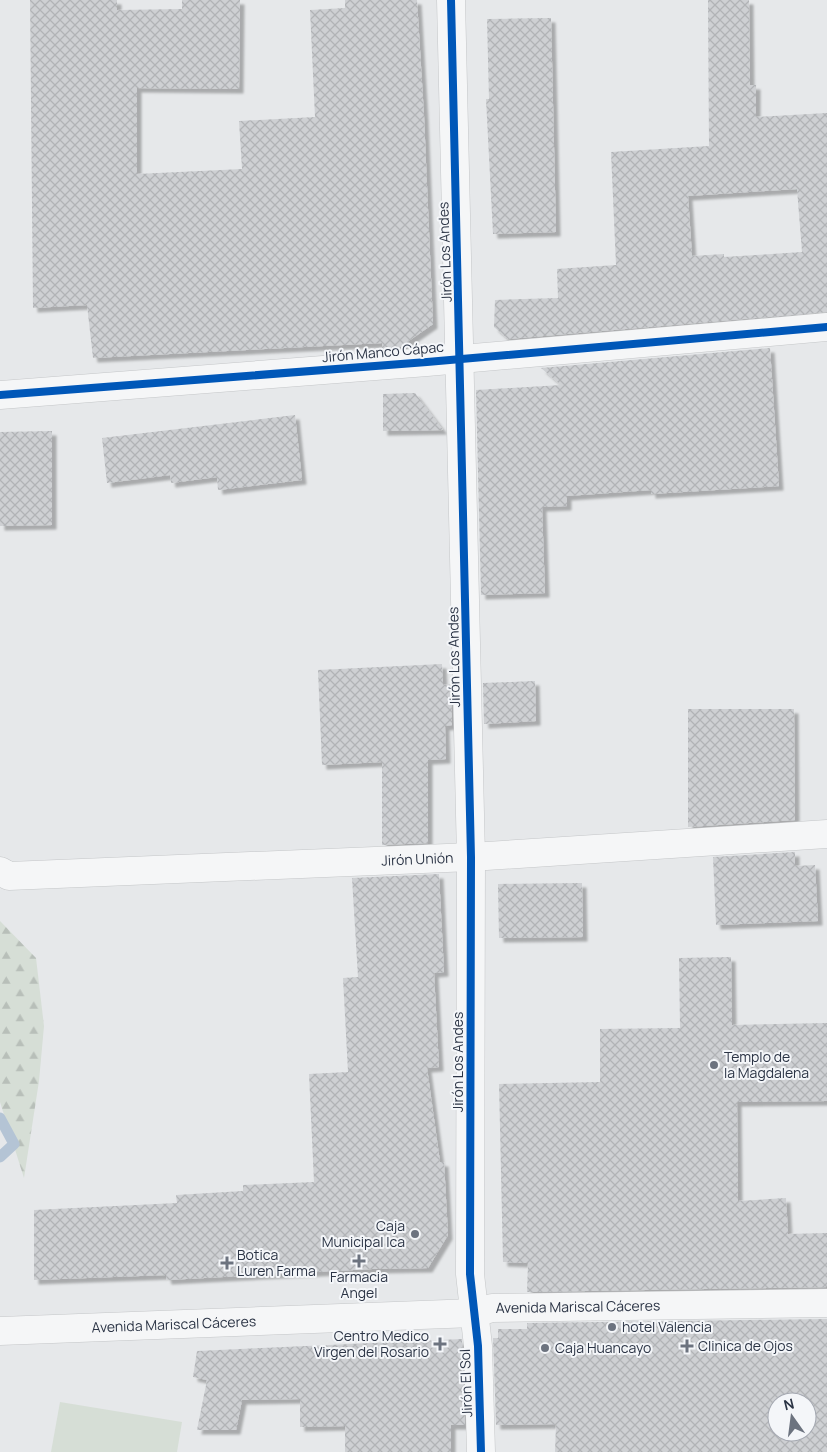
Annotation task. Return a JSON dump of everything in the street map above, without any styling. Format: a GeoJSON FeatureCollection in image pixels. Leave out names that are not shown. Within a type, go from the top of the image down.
{"type":"FeatureCollection","features":[{"type":"Feature","properties":{"kind":"street","name":"Jirón Los Andes"},"geometry":{"type":"LineString","coordinates":[[451,0],[471,857],[470,1274],[474,1313]]}},
{"type":"Feature","properties":{"kind":"street","name":"Jirón Manco Cápac"},"geometry":{"type":"LineString","coordinates":[[0,395],[827,327]]}},
{"type":"Feature","properties":{"kind":"street","name":"Jirón Unión"},"geometry":{"type":"LineString","coordinates":[[3,873],[471,857],[827,834]]}},
{"type":"Feature","properties":{"kind":"street","name":"Avenida Mariscal Cáceres"},"geometry":{"type":"LineString","coordinates":[[0,1331],[474,1313],[492,1308],[827,1303]]}},
{"type":"Feature","properties":{"kind":"street","name":"Jirón El Sol"},"geometry":{"type":"LineString","coordinates":[[474,1313],[478,1346],[481,1452]]}},
{"type":"Feature","properties":{"kind":"green space"},"geometry":{"type":"Polygon","coordinates":[[[0,921],[36,958],[44,1026],[39,1081],[24,1178],[0,1102],[0,921]]]}},
{"type":"Feature","properties":{"kind":"green space"},"geometry":{"type":"Polygon","coordinates":[[[60,1402],[182,1422],[177,1452],[51,1452],[60,1402]]]}},
{"type":"Feature","properties":{"kind":"building"},"geometry":{"type":"Polygon","coordinates":[[[30,0],[117,0],[117,10],[182,9],[182,0],[240,0],[239,89],[137,88],[137,174],[242,169],[239,121],[315,117],[310,10],[345,8],[345,0],[417,0],[433,324],[397,349],[382,350],[382,343],[93,358],[87,305],[33,308],[30,0]]]}},
{"type":"Feature","properties":{"kind":"building"},"geometry":{"type":"Polygon","coordinates":[[[708,0],[749,0],[750,85],[756,85],[756,117],[827,113],[827,312],[508,339],[494,327],[495,300],[558,298],[557,269],[616,265],[611,152],[709,146],[708,0]],[[797,189],[688,196],[692,256],[724,254],[724,257],[802,252],[797,189]]]}},
{"type":"Feature","properties":{"kind":"building"},"geometry":{"type":"Polygon","coordinates":[[[551,18],[556,232],[493,234],[486,99],[489,99],[487,19],[551,18]]]}},
{"type":"Feature","properties":{"kind":"building"},"geometry":{"type":"Polygon","coordinates":[[[770,348],[779,486],[651,494],[651,490],[567,496],[567,506],[542,507],[545,593],[481,595],[476,390],[561,385],[541,368],[770,348]]]}},
{"type":"Feature","properties":{"kind":"building"},"geometry":{"type":"Polygon","coordinates":[[[415,393],[443,430],[383,431],[383,394],[415,393]]]}},
{"type":"Feature","properties":{"kind":"building"},"geometry":{"type":"Polygon","coordinates":[[[295,415],[302,480],[218,490],[217,477],[171,483],[170,475],[107,483],[102,438],[295,415]]]}},
{"type":"Feature","properties":{"kind":"building"},"geometry":{"type":"Polygon","coordinates":[[[52,431],[52,525],[0,526],[0,432],[52,431]]]}},
{"type":"Feature","properties":{"kind":"building"},"geometry":{"type":"Polygon","coordinates":[[[442,664],[443,685],[451,684],[452,725],[445,726],[446,759],[428,760],[428,843],[382,845],[382,762],[322,765],[318,670],[442,664]]]}},
{"type":"Feature","properties":{"kind":"building"},"geometry":{"type":"Polygon","coordinates":[[[535,681],[536,721],[484,724],[483,683],[535,681]]]}},
{"type":"Feature","properties":{"kind":"building"},"geometry":{"type":"Polygon","coordinates":[[[688,709],[794,709],[795,820],[688,827],[688,709]]]}},
{"type":"Feature","properties":{"kind":"building"},"geometry":{"type":"Polygon","coordinates":[[[795,852],[795,866],[815,865],[818,921],[716,925],[713,857],[795,852]]]}},
{"type":"Feature","properties":{"kind":"building"},"geometry":{"type":"Polygon","coordinates":[[[439,874],[444,972],[434,973],[439,1067],[427,1068],[440,1162],[444,1162],[448,1235],[428,1268],[372,1269],[167,1280],[166,1275],[34,1280],[34,1210],[177,1203],[176,1195],[243,1191],[243,1185],[314,1182],[309,1074],[348,1072],[343,978],[358,977],[352,878],[439,874]]]}},
{"type":"Feature","properties":{"kind":"building"},"geometry":{"type":"Polygon","coordinates":[[[582,883],[583,937],[499,938],[498,884],[582,883]]]}},
{"type":"Feature","properties":{"kind":"building"},"geometry":{"type":"Polygon","coordinates":[[[731,957],[732,1025],[827,1023],[827,1101],[737,1102],[738,1201],[786,1198],[788,1234],[827,1233],[827,1287],[527,1292],[528,1263],[503,1262],[499,1084],[600,1082],[600,1029],[680,1028],[679,958],[731,957]]]}},
{"type":"Feature","properties":{"kind":"building"},"geometry":{"type":"Polygon","coordinates":[[[827,1319],[827,1452],[555,1452],[556,1424],[496,1425],[493,1338],[498,1338],[498,1329],[527,1329],[527,1323],[827,1319]]]}},
{"type":"Feature","properties":{"kind":"building"},"geometry":{"type":"Polygon","coordinates":[[[462,1339],[465,1425],[451,1425],[451,1452],[345,1452],[345,1426],[300,1427],[300,1399],[242,1400],[236,1430],[197,1430],[207,1380],[193,1377],[197,1351],[462,1339]]]}},
{"type":"Feature","properties":{"kind":"waterway"},"geometry":{"type":"LineString","coordinates":[[0,1118],[14,1144],[0,1157]]}},
{"type":"Feature","properties":{"kind":"cycle path"},"geometry":{"type":"LineString","coordinates":[[451,0],[471,857],[470,1274],[478,1346],[481,1452]]}},
{"type":"Feature","properties":{"kind":"cycle path"},"geometry":{"type":"LineString","coordinates":[[0,395],[427,362],[827,327]]}},
{"type":"Feature","properties":{"kind":"place","name":"Templo de la Magdalena"},"geometry":{"type":"Point","coordinates":[714,1065]}},
{"type":"Feature","properties":{"kind":"place","name":"Caja Municipal Ica"},"geometry":{"type":"Point","coordinates":[415,1234]}},
{"type":"Feature","properties":{"kind":"place","name":"Farmacia Angel"},"geometry":{"type":"Point","coordinates":[359,1261]}},
{"type":"Feature","properties":{"kind":"place","name":"Botica Luren Farma"},"geometry":{"type":"Point","coordinates":[227,1263]}},
{"type":"Feature","properties":{"kind":"place","name":"hotel Valencia"},"geometry":{"type":"Point","coordinates":[612,1327]}},
{"type":"Feature","properties":{"kind":"place","name":"Centro Medico Virgen del Rosario"},"geometry":{"type":"Point","coordinates":[440,1344]}},
{"type":"Feature","properties":{"kind":"place","name":"Clinica de Ojos"},"geometry":{"type":"Point","coordinates":[687,1346]}},
{"type":"Feature","properties":{"kind":"place","name":"Caja Huancayo"},"geometry":{"type":"Point","coordinates":[545,1348]}}]}
